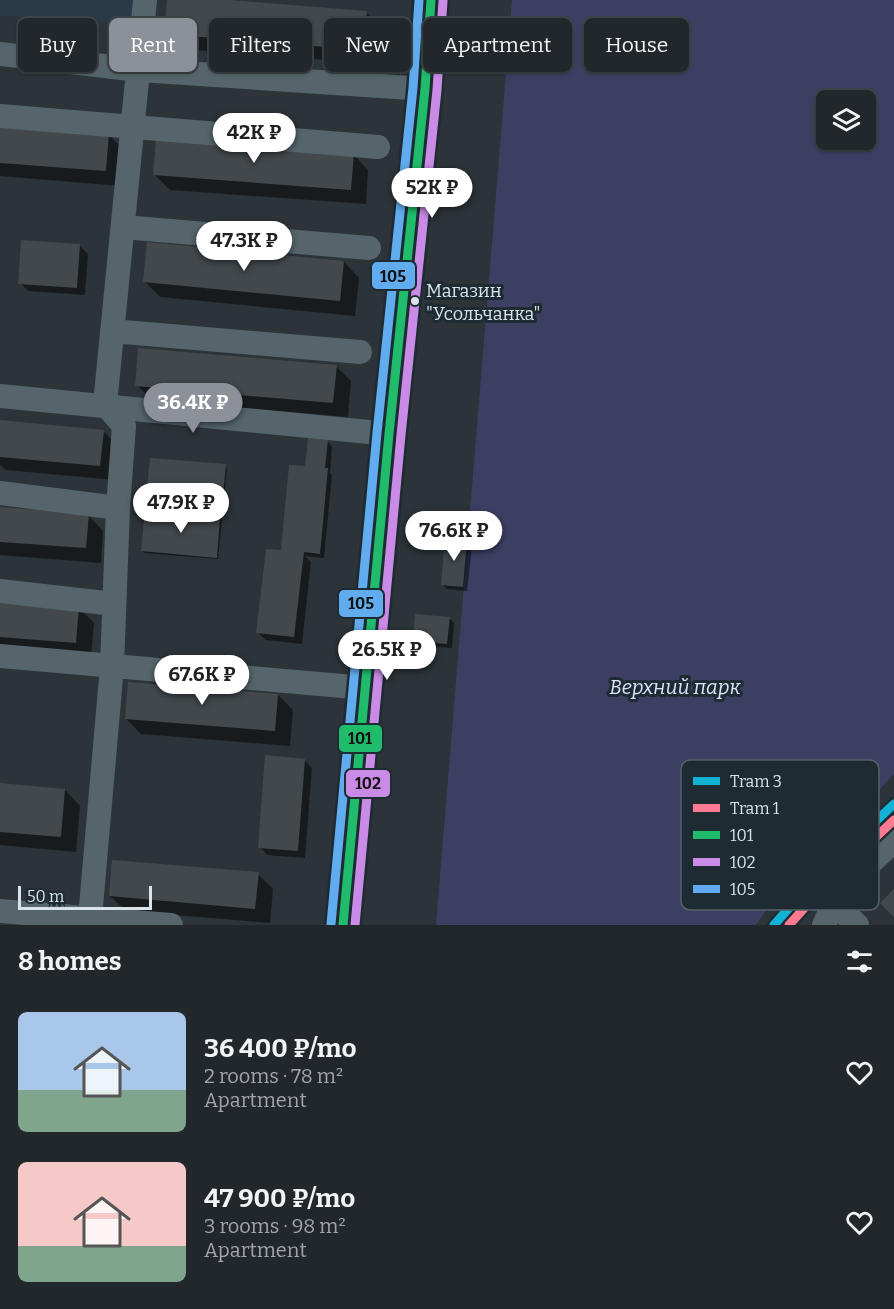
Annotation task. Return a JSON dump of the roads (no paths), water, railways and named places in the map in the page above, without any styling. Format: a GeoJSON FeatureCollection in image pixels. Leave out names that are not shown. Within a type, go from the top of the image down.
{"type":"FeatureCollection","features":[{"type":"Feature","properties":{"kind":"street"},"geometry":{"type":"LineString","coordinates":[[143,18],[145,0]]}},
{"type":"Feature","properties":{"kind":"street"},"geometry":{"type":"LineString","coordinates":[[343,925],[432,0]]}},
{"type":"Feature","properties":{"kind":"street"},"geometry":{"type":"LineString","coordinates":[[0,54],[109,67]]}},
{"type":"Feature","properties":{"kind":"street"},"geometry":{"type":"LineString","coordinates":[[90,918],[111,666],[117,508],[124,426],[105,404],[139,72]]}},
{"type":"Feature","properties":{"kind":"street"},"geometry":{"type":"LineString","coordinates":[[169,72],[425,89]]}},
{"type":"Feature","properties":{"kind":"street"},"geometry":{"type":"LineString","coordinates":[[0,116],[378,147]]}},
{"type":"Feature","properties":{"kind":"street"},"geometry":{"type":"LineString","coordinates":[[123,227],[369,248]]}},
{"type":"Feature","properties":{"kind":"street"},"geometry":{"type":"LineString","coordinates":[[112,331],[360,352]]}},
{"type":"Feature","properties":{"kind":"street"},"geometry":{"type":"LineString","coordinates":[[0,396],[105,404],[389,434]]}},
{"type":"Feature","properties":{"kind":"street"},"geometry":{"type":"LineString","coordinates":[[0,494],[117,508]]}},
{"type":"Feature","properties":{"kind":"street"},"geometry":{"type":"LineString","coordinates":[[0,591],[114,604]]}},
{"type":"Feature","properties":{"kind":"street"},"geometry":{"type":"LineString","coordinates":[[0,656],[365,688]]}},
{"type":"Feature","properties":{"kind":"street"},"geometry":{"type":"LineString","coordinates":[[879,855],[894,841]]}},
{"type":"Feature","properties":{"kind":"street"},"geometry":{"type":"LineString","coordinates":[[824,925],[831,910]]}},
{"type":"Feature","properties":{"kind":"street"},"geometry":{"type":"LineString","coordinates":[[841,910],[857,925]]}},
{"type":"Feature","properties":{"kind":"street"},"geometry":{"type":"LineString","coordinates":[[0,911],[171,925]]}},
{"type":"Feature","properties":{"kind":"street"},"geometry":{"type":"LineString","coordinates":[[0,911],[171,925]]}},
{"type":"Feature","properties":{"kind":"tram line","name":"3"},"geometry":{"type":"LineString","coordinates":[[879,818],[894,804]]}},
{"type":"Feature","properties":{"kind":"tram line","name":"1"},"geometry":{"type":"LineString","coordinates":[[879,834],[894,820]]}},
{"type":"Feature","properties":{"kind":"tram line","name":"3"},"geometry":{"type":"LineString","coordinates":[[774,925],[787,910]]}},
{"type":"Feature","properties":{"kind":"tram line","name":"1"},"geometry":{"type":"LineString","coordinates":[[789,925],[802,910]]}},
{"type":"Feature","properties":{"kind":"place","name":"Магазин \"Усольчанка\""},"geometry":{"type":"Point","coordinates":[415,301]}},
{"type":"Feature","properties":{"kind":"park label","name":"Верхний парк"},"geometry":{"type":"Point","coordinates":[675,687]}}]}
